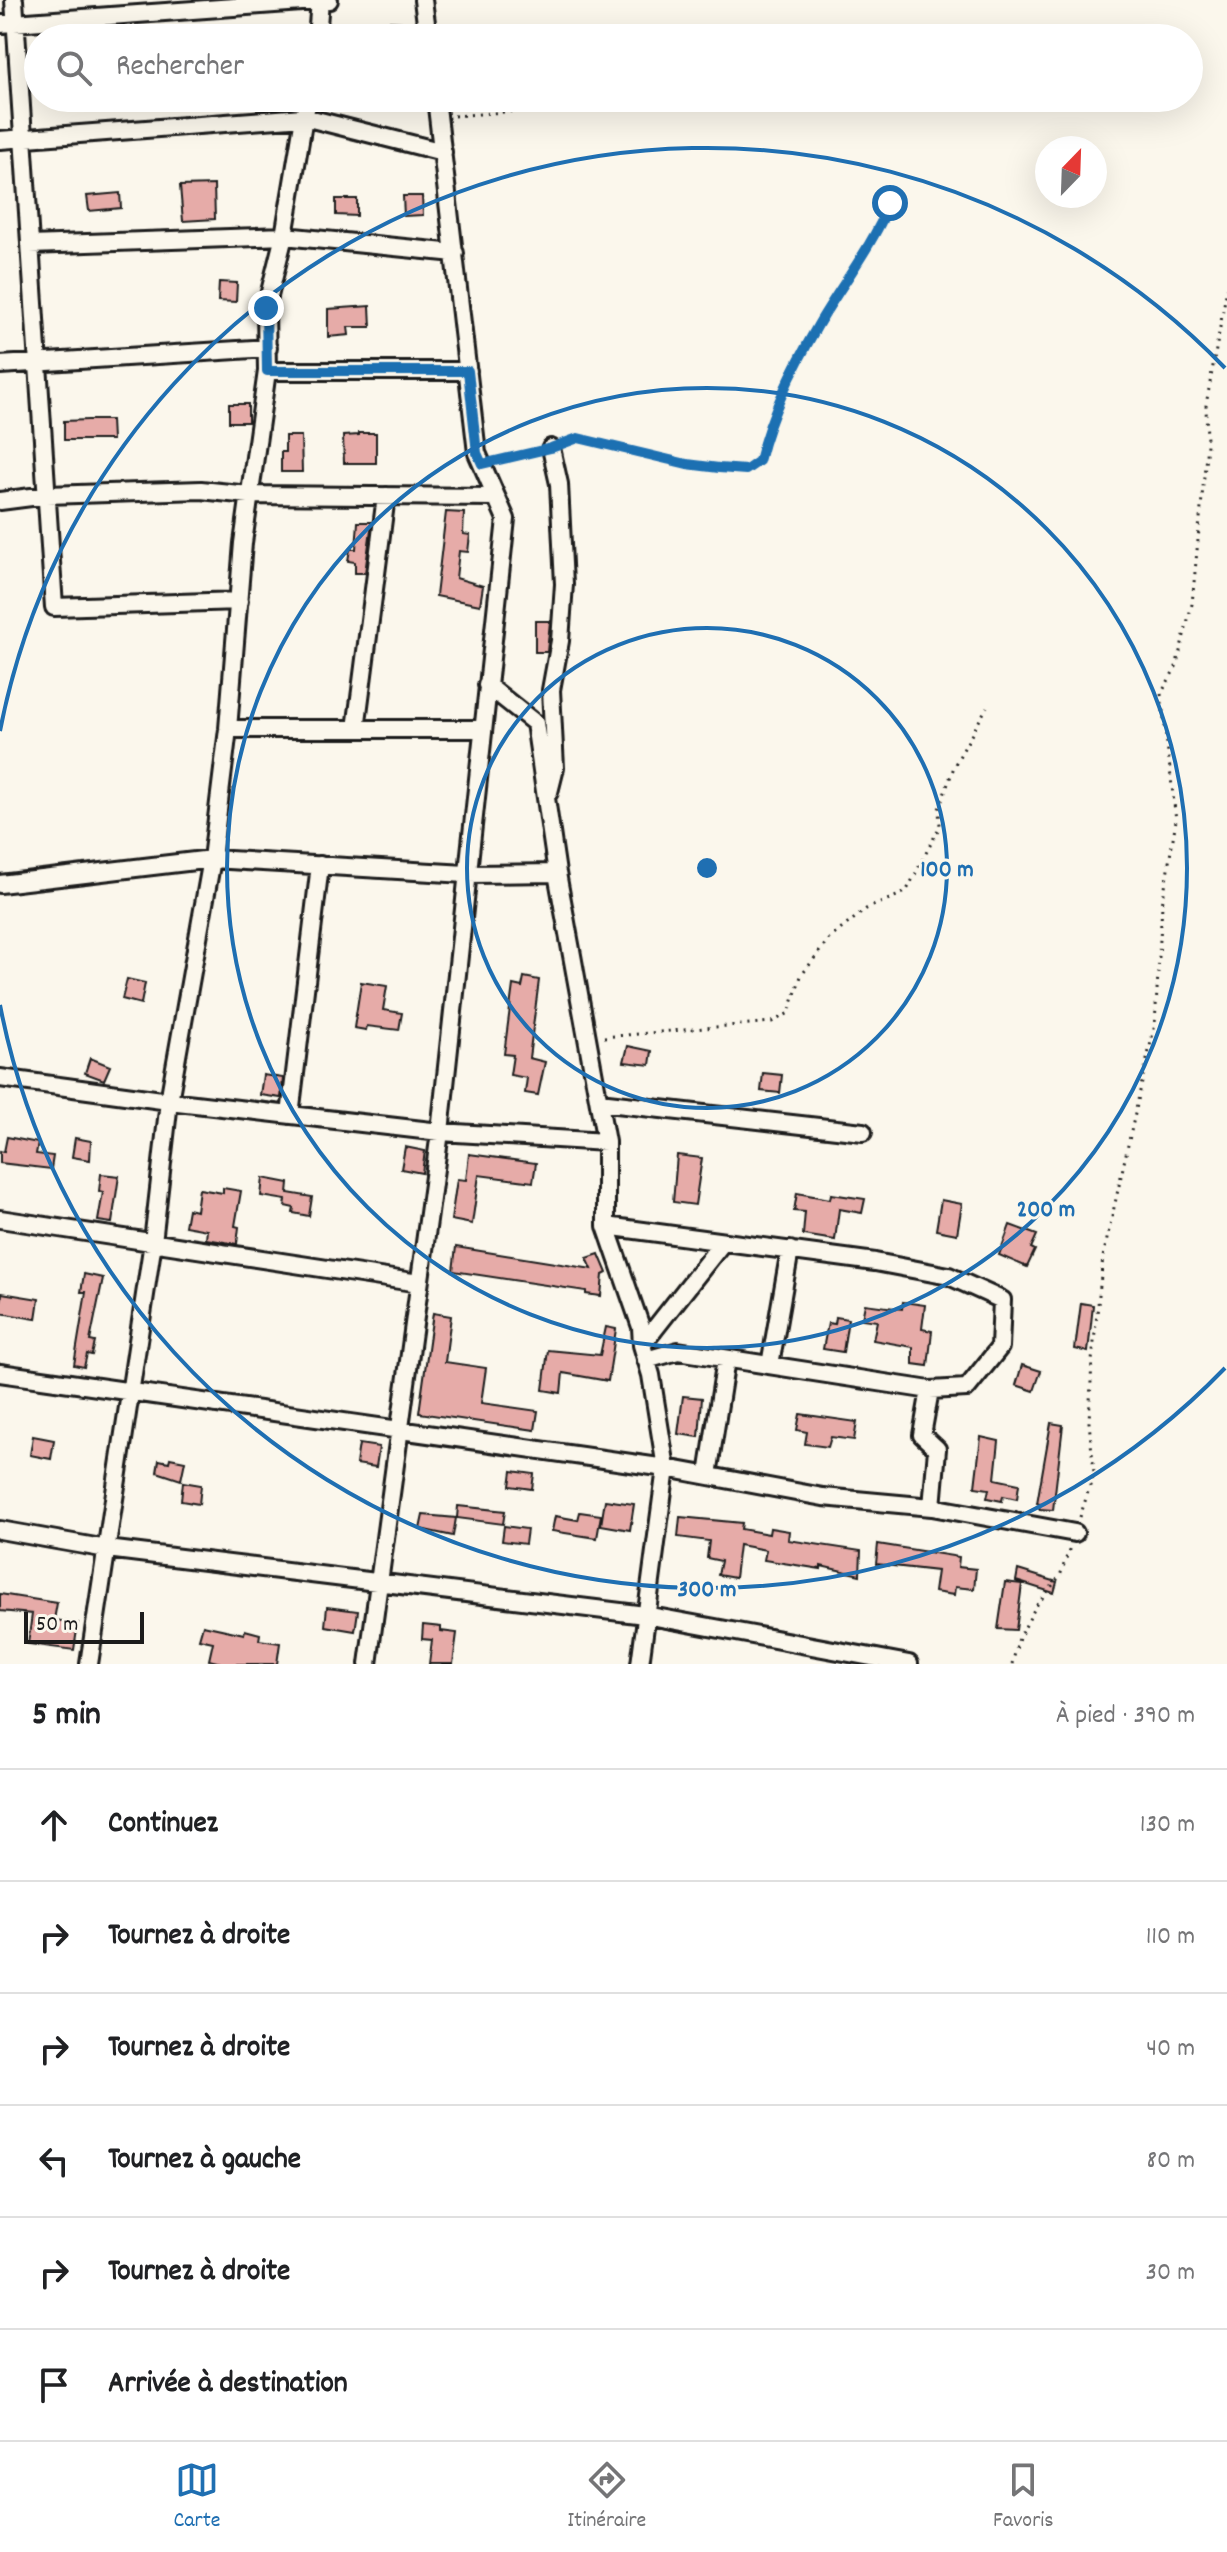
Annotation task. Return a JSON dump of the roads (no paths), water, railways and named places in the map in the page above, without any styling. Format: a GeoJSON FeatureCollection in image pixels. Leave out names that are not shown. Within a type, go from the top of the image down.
{"type":"FeatureCollection","features":[{"type":"Feature","properties":{"kind":"street"},"geometry":{"type":"LineString","coordinates":[[14,0],[8,24],[24,139],[54,607],[239,601]]}},
{"type":"Feature","properties":{"kind":"street"},"geometry":{"type":"LineString","coordinates":[[318,24],[320,0]]}},
{"type":"Feature","properties":{"kind":"street"},"geometry":{"type":"LineString","coordinates":[[8,24],[247,3],[329,0]]}},
{"type":"Feature","properties":{"kind":"street"},"geometry":{"type":"LineString","coordinates":[[423,0],[426,24]]}},
{"type":"Feature","properties":{"kind":"street"},"geometry":{"type":"LineString","coordinates":[[89,1664],[153,1242],[169,1101],[212,859],[228,729],[249,495],[267,371],[266,308],[284,236],[305,112]]}},
{"type":"Feature","properties":{"kind":"street"},"geometry":{"type":"LineString","coordinates":[[368,1664],[440,1132],[506,519],[477,453],[438,112]]}},
{"type":"Feature","properties":{"kind":"street"},"geometry":{"type":"LineString","coordinates":[[0,140],[304,117],[443,152]]}},
{"type":"Feature","properties":{"kind":"street"},"geometry":{"type":"LineString","coordinates":[[30,245],[284,236],[455,253]]}},
{"type":"Feature","properties":{"kind":"street"},"geometry":{"type":"LineString","coordinates":[[0,365],[268,348]]}},
{"type":"Feature","properties":{"kind":"street"},"geometry":{"type":"LineString","coordinates":[[267,371],[468,371]]}},
{"type":"Feature","properties":{"kind":"street"},"geometry":{"type":"LineString","coordinates":[[546,803],[555,768],[551,690],[560,641],[564,584],[559,484],[551,448]]}},
{"type":"Feature","properties":{"kind":"street"},"geometry":{"type":"LineString","coordinates":[[0,501],[47,495],[201,490],[249,495],[496,497]]}},
{"type":"Feature","properties":{"kind":"street"},"geometry":{"type":"LineString","coordinates":[[356,729],[386,496]]}},
{"type":"Feature","properties":{"kind":"street"},"geometry":{"type":"LineString","coordinates":[[487,685],[535,723],[557,873],[606,1142],[606,1226],[641,1327],[666,1468],[640,1664]]}},
{"type":"Feature","properties":{"kind":"street"},"geometry":{"type":"LineString","coordinates":[[228,729],[482,729]]}},
{"type":"Feature","properties":{"kind":"street"},"geometry":{"type":"LineString","coordinates":[[0,884],[212,859],[466,874],[557,873]]}},
{"type":"Feature","properties":{"kind":"street"},"geometry":{"type":"LineString","coordinates":[[290,1115],[320,865]]}},
{"type":"Feature","properties":{"kind":"street"},"geometry":{"type":"LineString","coordinates":[[0,1078],[440,1132],[606,1142]]}},
{"type":"Feature","properties":{"kind":"street"},"geometry":{"type":"LineString","coordinates":[[599,1102],[863,1132]]}},
{"type":"Feature","properties":{"kind":"street"},"geometry":{"type":"LineString","coordinates":[[0,1219],[419,1283]]}},
{"type":"Feature","properties":{"kind":"street"},"geometry":{"type":"LineString","coordinates":[[606,1226],[875,1262],[949,1276],[1002,1300],[1000,1347],[967,1388],[930,1390],[678,1351],[644,1352]]}},
{"type":"Feature","properties":{"kind":"street"},"geometry":{"type":"LineString","coordinates":[[644,1352],[723,1242]]}},
{"type":"Feature","properties":{"kind":"street"},"geometry":{"type":"LineString","coordinates":[[770,1365],[790,1250]]}},
{"type":"Feature","properties":{"kind":"street"},"geometry":{"type":"LineString","coordinates":[[708,1475],[726,1359]]}},
{"type":"Feature","properties":{"kind":"street"},"geometry":{"type":"LineString","coordinates":[[0,1373],[666,1468],[823,1497],[932,1507],[1075,1533]]}},
{"type":"Feature","properties":{"kind":"street"},"geometry":{"type":"LineString","coordinates":[[930,1390],[922,1435],[937,1449],[932,1507]]}},
{"type":"Feature","properties":{"kind":"street"},"geometry":{"type":"LineString","coordinates":[[0,1530],[107,1549],[645,1615],[909,1664]]}}]}
